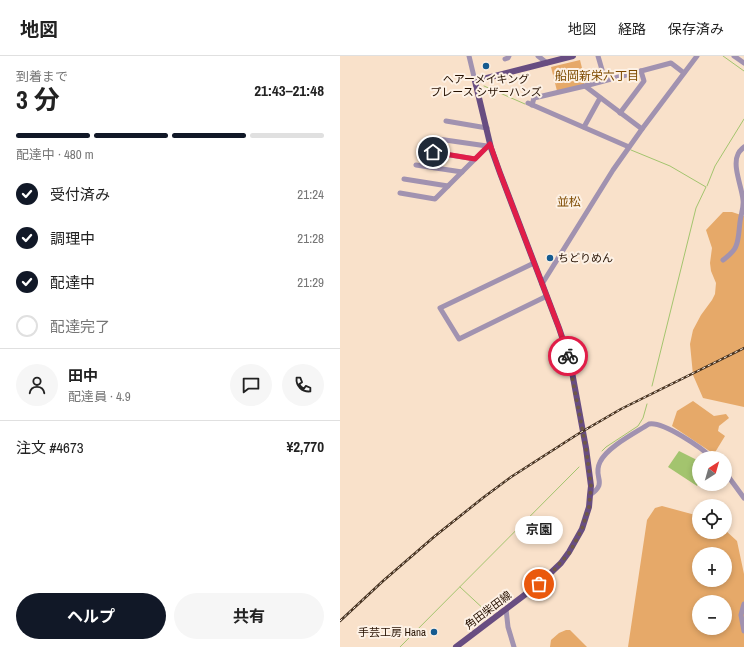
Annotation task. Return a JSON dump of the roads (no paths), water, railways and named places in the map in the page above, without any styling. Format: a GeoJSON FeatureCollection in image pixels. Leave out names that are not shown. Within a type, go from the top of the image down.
{"type":"FeatureCollection","features":[{"type":"Feature","properties":{"kind":"main road"},"geometry":{"type":"LineString","coordinates":[[475,81],[573,56]]}},
{"type":"Feature","properties":{"kind":"main road","name":"角田柴田線"},"geometry":{"type":"LineString","coordinates":[[456,647],[527,594],[547,577],[570,552],[584,524],[589,507],[591,486],[586,448],[570,361],[547,296],[489,145],[475,81]]}},
{"type":"Feature","properties":{"kind":"street"},"geometry":{"type":"LineString","coordinates":[[469,56],[475,81]]}},
{"type":"Feature","properties":{"kind":"street"},"geometry":{"type":"LineString","coordinates":[[538,56],[547,63]]}},
{"type":"Feature","properties":{"kind":"street"},"geometry":{"type":"LineString","coordinates":[[598,56],[605,80]]}},
{"type":"Feature","properties":{"kind":"street"},"geometry":{"type":"LineString","coordinates":[[542,284],[613,170],[697,56]]}},
{"type":"Feature","properties":{"kind":"street"},"geometry":{"type":"LineString","coordinates":[[734,56],[744,63]]}},
{"type":"Feature","properties":{"kind":"street"},"geometry":{"type":"LineString","coordinates":[[628,149],[584,127],[530,104],[534,98],[671,63],[684,74]]}},
{"type":"Feature","properties":{"kind":"street"},"geometry":{"type":"LineString","coordinates":[[620,112],[644,81],[641,71]]}},
{"type":"Feature","properties":{"kind":"street"},"geometry":{"type":"LineString","coordinates":[[585,86],[642,129]]}},
{"type":"Feature","properties":{"kind":"street"},"geometry":{"type":"LineString","coordinates":[[584,127],[600,98]]}},
{"type":"Feature","properties":{"kind":"street"},"geometry":{"type":"LineString","coordinates":[[446,121],[486,128]]}},
{"type":"Feature","properties":{"kind":"street"},"geometry":{"type":"LineString","coordinates":[[431,138],[489,145]]}},
{"type":"Feature","properties":{"kind":"street"},"geometry":{"type":"LineString","coordinates":[[400,193],[435,199],[489,145]]}},
{"type":"Feature","properties":{"kind":"street"},"geometry":{"type":"LineString","coordinates":[[723,260],[735,249],[736,246],[744,202],[736,170],[736,164],[738,154],[744,147]]}},
{"type":"Feature","properties":{"kind":"street"},"geometry":{"type":"LineString","coordinates":[[419,150],[475,159]]}},
{"type":"Feature","properties":{"kind":"street"},"geometry":{"type":"LineString","coordinates":[[416,166],[462,172]]}},
{"type":"Feature","properties":{"kind":"street"},"geometry":{"type":"LineString","coordinates":[[404,179],[448,186]]}},
{"type":"Feature","properties":{"kind":"street"},"geometry":{"type":"LineString","coordinates":[[534,263],[440,308],[459,339],[547,296]]}},
{"type":"Feature","properties":{"kind":"street"},"geometry":{"type":"LineString","coordinates":[[590,495],[599,488],[600,485],[597,469],[603,456],[616,445],[649,424],[665,426],[703,451]]}},
{"type":"Feature","properties":{"kind":"street"},"geometry":{"type":"LineString","coordinates":[[732,482],[744,498]]}},
{"type":"Feature","properties":{"kind":"street"},"geometry":{"type":"LineString","coordinates":[[744,604],[741,615],[744,630]]}},
{"type":"Feature","properties":{"kind":"street"},"geometry":{"type":"LineString","coordinates":[[506,609],[508,627],[514,647]]}},
{"type":"Feature","properties":{"kind":"waterway"},"geometry":{"type":"LineString","coordinates":[[723,56],[744,71]]}},
{"type":"Feature","properties":{"kind":"waterway"},"geometry":{"type":"LineString","coordinates":[[484,86],[525,104]]}},
{"type":"Feature","properties":{"kind":"waterway"},"geometry":{"type":"LineString","coordinates":[[707,186],[715,166],[744,119]]}},
{"type":"Feature","properties":{"kind":"waterway"},"geometry":{"type":"LineString","coordinates":[[631,150],[670,166],[706,187],[696,208],[652,386]]}},
{"type":"Feature","properties":{"kind":"waterway"},"geometry":{"type":"LineString","coordinates":[[602,451],[638,426],[643,418],[647,404]]}},
{"type":"Feature","properties":{"kind":"waterway"},"geometry":{"type":"LineString","coordinates":[[400,647],[579,467]]}},
{"type":"Feature","properties":{"kind":"waterway"},"geometry":{"type":"LineString","coordinates":[[460,587],[488,613]]}},
{"type":"Feature","properties":{"kind":"railway"},"geometry":{"type":"LineString","coordinates":[[340,621],[435,536],[511,477],[578,434],[621,409],[744,348]]}},
{"type":"Feature","properties":{"kind":"place","name":"ヘアーメイキング プレース シザーハンズ"},"geometry":{"type":"Point","coordinates":[486,66]}},
{"type":"Feature","properties":{"kind":"place","name":"ちどりめん"},"geometry":{"type":"Point","coordinates":[550,258]}},
{"type":"Feature","properties":{"kind":"place","name":"京園"},"geometry":{"type":"Point","coordinates":[539,584]}},
{"type":"Feature","properties":{"kind":"place","name":"手芸工房 Hana"},"geometry":{"type":"Point","coordinates":[434,632]}},
{"type":"Feature","properties":{"kind":"district","name":"船岡新栄六丁目"},"geometry":{"type":"Point","coordinates":[597,76]}},
{"type":"Feature","properties":{"kind":"district","name":"並松"},"geometry":{"type":"Point","coordinates":[569,202]}}]}
